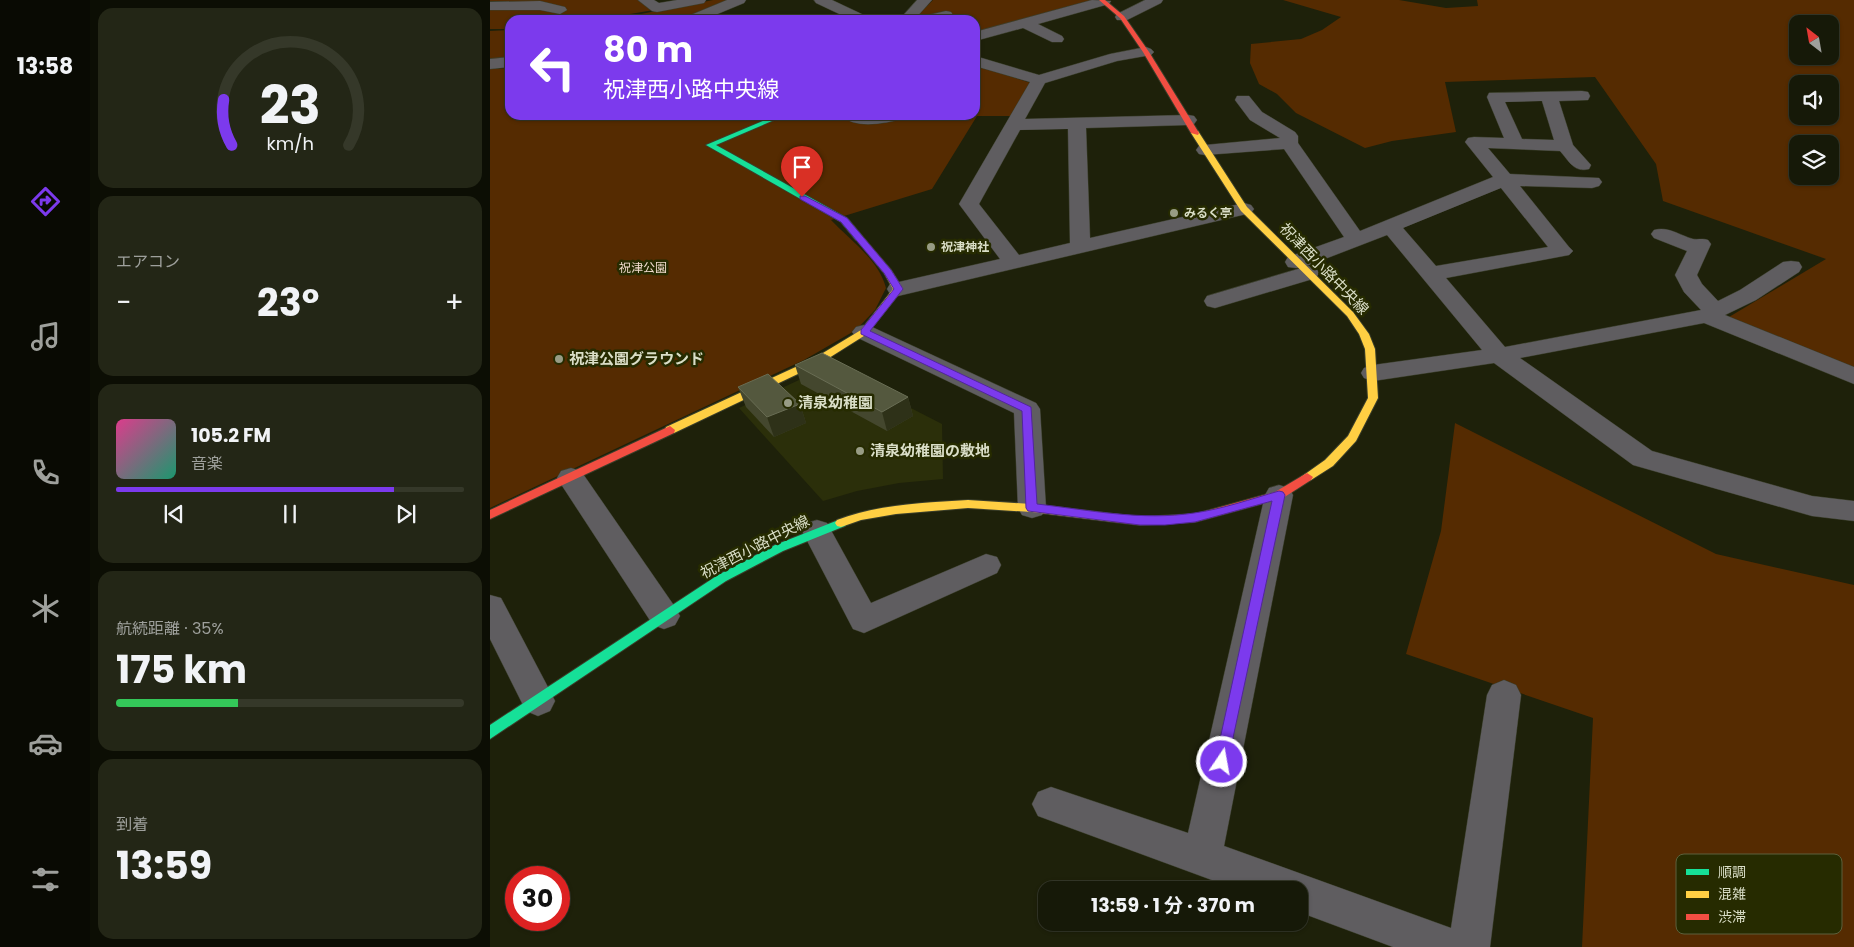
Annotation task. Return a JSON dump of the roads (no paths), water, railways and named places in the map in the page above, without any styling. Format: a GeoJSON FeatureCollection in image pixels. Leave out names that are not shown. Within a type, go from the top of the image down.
{"type":"FeatureCollection","features":[{"type":"Feature","properties":{"kind":"main road","name":"祝津西小路中央線"},"geometry":{"type":"LineString","coordinates":[[490,734],[722,578],[816,531],[860,516],[896,510],[968,504],[1032,508],[1140,521],[1195,518],[1279,495],[1329,464],[1352,438],[1373,398],[1373,373],[1370,349],[1364,334],[1350,314],[1244,209],[1205,150],[1146,52],[1122,17],[1103,1]]}},
{"type":"Feature","properties":{"kind":"main road"},"geometry":{"type":"LineString","coordinates":[[490,516],[817,361],[864,332],[898,289],[888,272],[844,220],[710,145],[771,120]]}},
{"type":"Feature","properties":{"kind":"street"},"geometry":{"type":"LineString","coordinates":[[645,0],[656,8],[699,0]]}},
{"type":"Feature","properties":{"kind":"street"},"geometry":{"type":"LineString","coordinates":[[703,15],[739,0]]}},
{"type":"Feature","properties":{"kind":"street"},"geometry":{"type":"LineString","coordinates":[[821,0],[846,15]]}},
{"type":"Feature","properties":{"kind":"street"},"geometry":{"type":"LineString","coordinates":[[911,15],[925,0]]}},
{"type":"Feature","properties":{"kind":"street"},"geometry":{"type":"LineString","coordinates":[[1122,17],[1153,0]]}},
{"type":"Feature","properties":{"kind":"street"},"geometry":{"type":"LineString","coordinates":[[490,6],[544,1],[560,10]]}},
{"type":"Feature","properties":{"kind":"street"},"geometry":{"type":"LineString","coordinates":[[980,36],[1103,1]]}},
{"type":"Feature","properties":{"kind":"street"},"geometry":{"type":"LineString","coordinates":[[1024,23],[1057,39]]}},
{"type":"Feature","properties":{"kind":"street"},"geometry":{"type":"LineString","coordinates":[[980,62],[1040,80],[1115,57],[1146,52]]}},
{"type":"Feature","properties":{"kind":"street"},"geometry":{"type":"LineString","coordinates":[[490,64],[505,62]]}},
{"type":"Feature","properties":{"kind":"street"},"geometry":{"type":"LineString","coordinates":[[1013,261],[969,204],[1040,80]]}},
{"type":"Feature","properties":{"kind":"street"},"geometry":{"type":"LineString","coordinates":[[1516,144],[1495,97],[1582,96]]}},
{"type":"Feature","properties":{"kind":"street"},"geometry":{"type":"LineString","coordinates":[[1549,97],[1565,146],[1582,165]]}},
{"type":"Feature","properties":{"kind":"street"},"geometry":{"type":"LineString","coordinates":[[1243,100],[1256,116],[1288,136],[1288,143],[1356,240]]}},
{"type":"Feature","properties":{"kind":"street"},"geometry":{"type":"LineString","coordinates":[[1014,125],[1188,120]]}},
{"type":"Feature","properties":{"kind":"street"},"geometry":{"type":"LineString","coordinates":[[1077,124],[1080,247]]}},
{"type":"Feature","properties":{"kind":"street"},"geometry":{"type":"LineString","coordinates":[[1430,274],[1562,251],[1474,142],[1565,146]]}},
{"type":"Feature","properties":{"kind":"street"},"geometry":{"type":"LineString","coordinates":[[1205,150],[1288,143]]}},
{"type":"Feature","properties":{"kind":"street"},"geometry":{"type":"LineString","coordinates":[[1215,301],[1302,267],[1356,240],[1503,180],[1592,182]]}},
{"type":"Feature","properties":{"kind":"street"},"geometry":{"type":"LineString","coordinates":[[898,289],[1244,209]]}},
{"type":"Feature","properties":{"kind":"street"},"geometry":{"type":"LineString","coordinates":[[1391,226],[1499,355],[1643,458],[1812,506],[1854,511]]}},
{"type":"Feature","properties":{"kind":"street"},"geometry":{"type":"LineString","coordinates":[[1661,234],[1700,246],[1686,275],[1711,314],[1854,376]]}},
{"type":"Feature","properties":{"kind":"street"},"geometry":{"type":"LineString","coordinates":[[1373,373],[1499,355],[1711,314],[1748,295],[1791,267]]}},
{"type":"Feature","properties":{"kind":"street"},"geometry":{"type":"LineString","coordinates":[[864,332],[1027,409],[1032,508]]}},
{"type":"Feature","properties":{"kind":"street"},"geometry":{"type":"LineString","coordinates":[[571,478],[664,616]]}},
{"type":"Feature","properties":{"kind":"street"},"geometry":{"type":"LineString","coordinates":[[1202,857],[1279,495]]}},
{"type":"Feature","properties":{"kind":"street"},"geometry":{"type":"LineString","coordinates":[[816,531],[864,620],[986,565]]}},
{"type":"Feature","properties":{"kind":"street"},"geometry":{"type":"LineString","coordinates":[[491,614],[538,701]]}},
{"type":"Feature","properties":{"kind":"street"},"geometry":{"type":"LineString","coordinates":[[1468,947],[1504,695]]}},
{"type":"Feature","properties":{"kind":"street"},"geometry":{"type":"LineString","coordinates":[[1051,804],[1267,881]]}},
{"type":"Feature","properties":{"kind":"street"},"geometry":{"type":"LineString","coordinates":[[1308,895],[1448,947]]}},
{"type":"Feature","properties":{"kind":"place","name":"みるく亭"},"geometry":{"type":"Point","coordinates":[1174,213]}},
{"type":"Feature","properties":{"kind":"place","name":"祝津神社"},"geometry":{"type":"Point","coordinates":[931,247]}},
{"type":"Feature","properties":{"kind":"place","name":"祝津公園グラウンド"},"geometry":{"type":"Point","coordinates":[559,359]}},
{"type":"Feature","properties":{"kind":"place","name":"清泉幼稚園"},"geometry":{"type":"Point","coordinates":[788,403]}},
{"type":"Feature","properties":{"kind":"place","name":"清泉幼稚園の敷地"},"geometry":{"type":"Point","coordinates":[860,451]}},
{"type":"Feature","properties":{"kind":"park label","name":"祝津公園"},"geometry":{"type":"Point","coordinates":[643,268]}}]}
